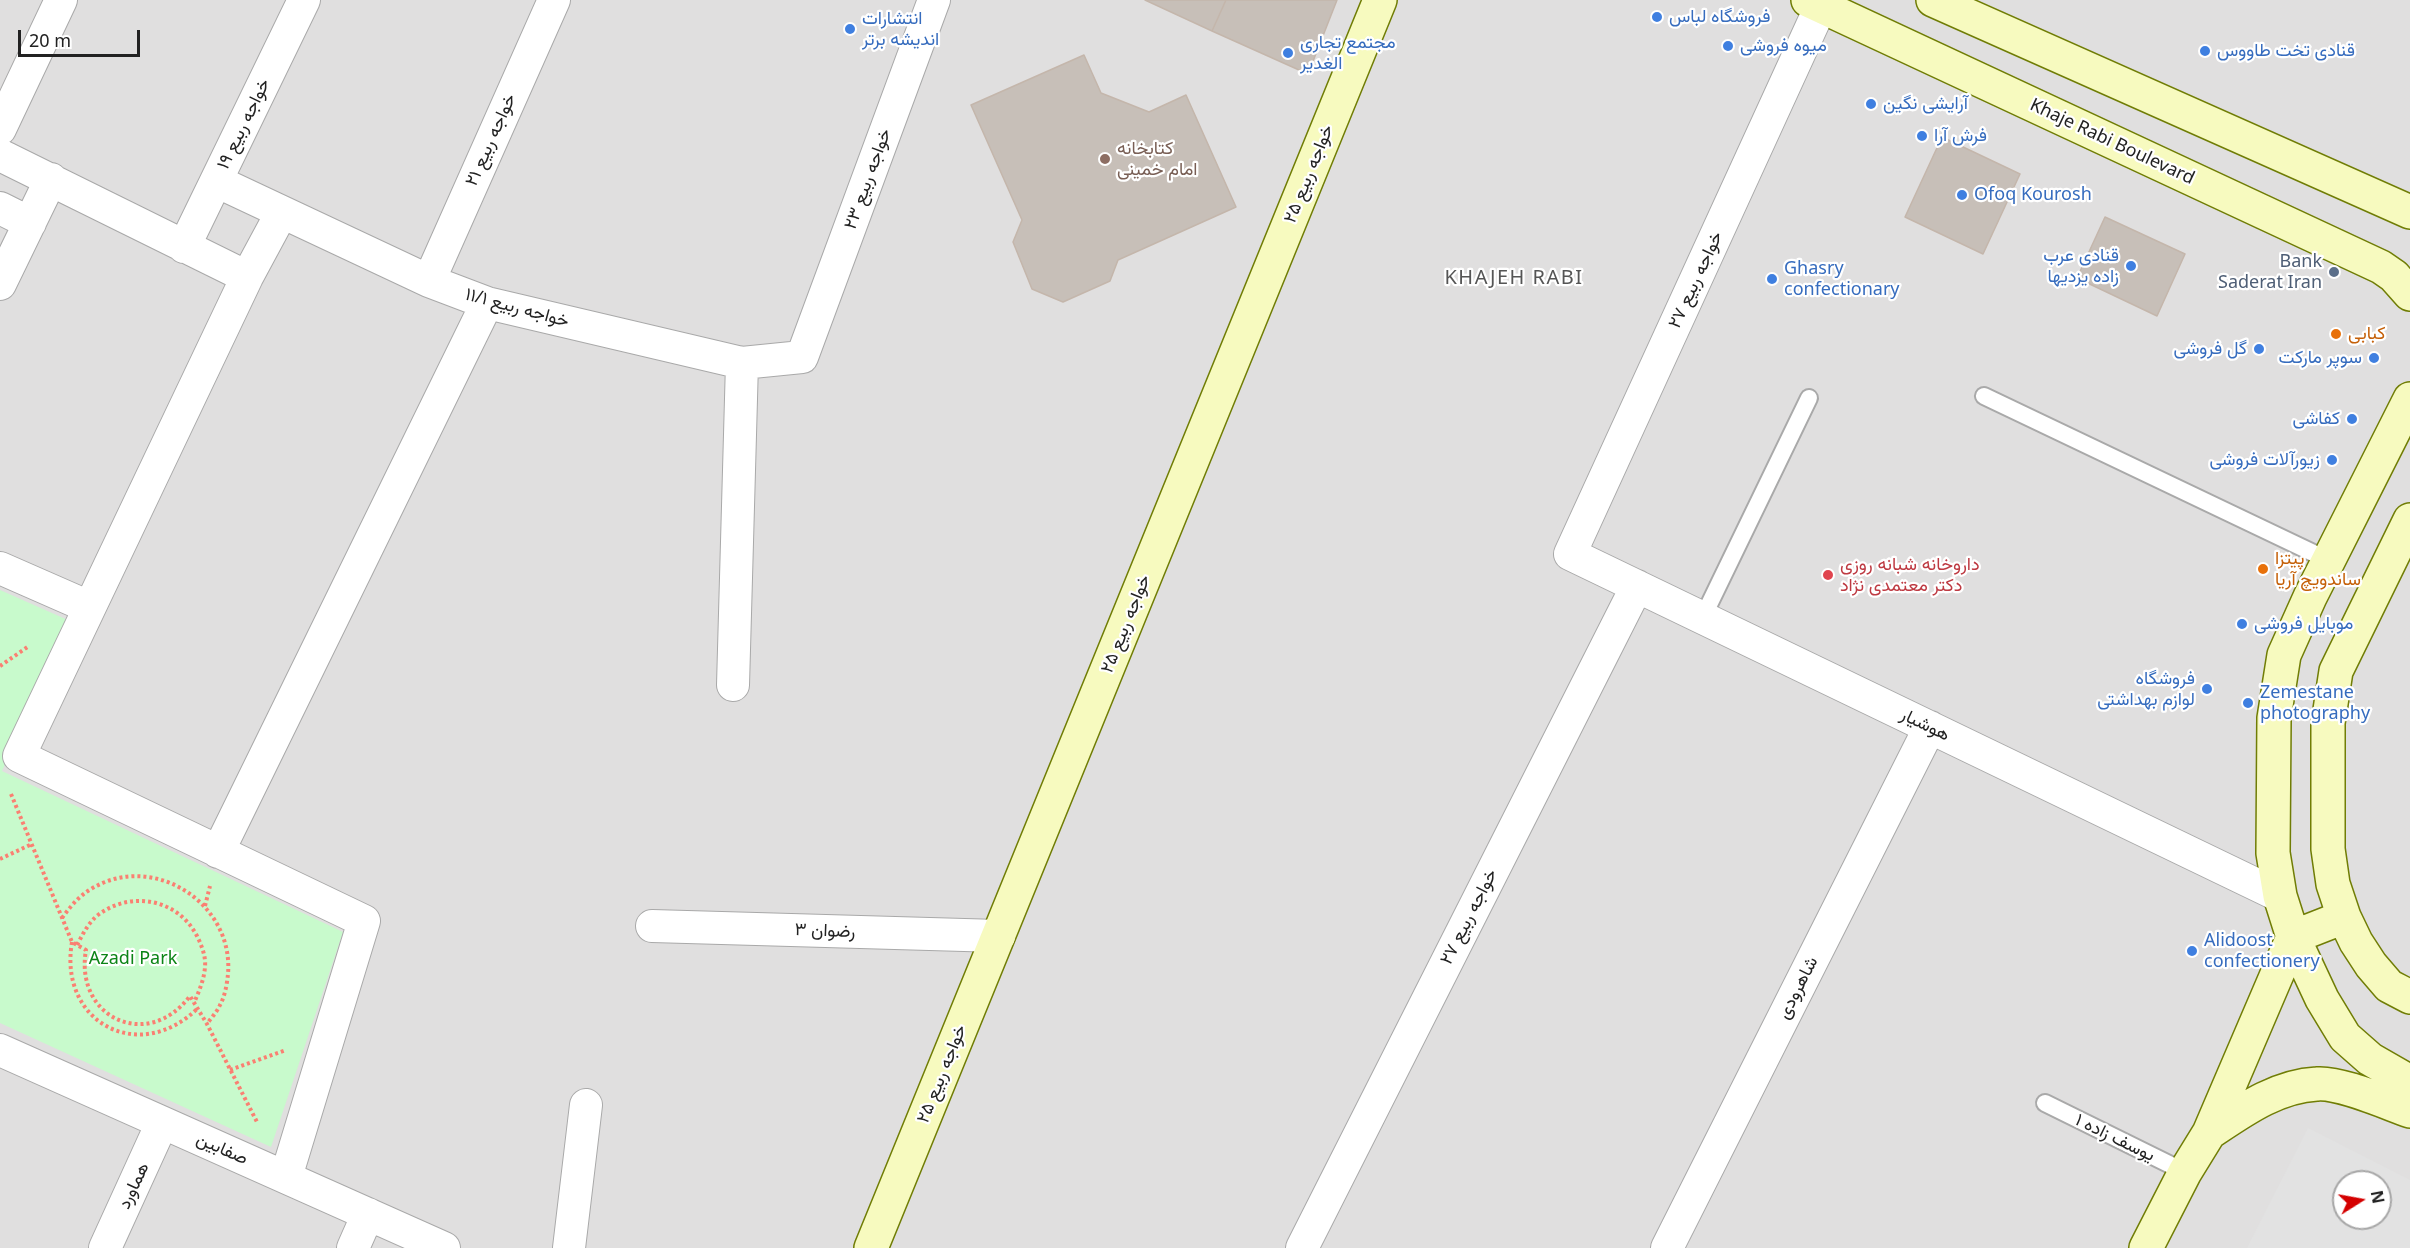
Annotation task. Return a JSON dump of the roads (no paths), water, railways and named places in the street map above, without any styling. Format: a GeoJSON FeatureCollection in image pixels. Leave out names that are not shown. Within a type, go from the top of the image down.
{"type":"FeatureCollection","features":[{"type":"Feature","properties":{"kind":"street"},"geometry":{"type":"LineString","coordinates":[[0,129],[61,0]]}},
{"type":"Feature","properties":{"kind":"street","name":"خواجه ربیع ۱۹"},"geometry":{"type":"LineString","coordinates":[[184,248],[304,0]]}},
{"type":"Feature","properties":{"kind":"street","name":"خواجه ربیع ۲۱"},"geometry":{"type":"LineString","coordinates":[[429,281],[554,0]]}},
{"type":"Feature","properties":{"kind":"street","name":"خواجه ربیع ۲۳"},"geometry":{"type":"LineString","coordinates":[[802,357],[934,0]]}},
{"type":"Feature","properties":{"kind":"street","name":"خواجه ربیع ۲۵"},"geometry":{"type":"LineString","coordinates":[[871,1248],[1380,0]]}},
{"type":"Feature","properties":{"kind":"street"},"geometry":{"type":"LineString","coordinates":[[1933,0],[2410,212]]}},
{"type":"Feature","properties":{"kind":"street","name":"Khaje Rabi Boulevard"},"geometry":{"type":"LineString","coordinates":[[1815,3],[2381,267],[2410,294]]}},
{"type":"Feature","properties":{"kind":"street","name":"خواجه ربیع ۲۷"},"geometry":{"type":"LineString","coordinates":[[1570,554],[1815,3]]}},
{"type":"Feature","properties":{"kind":"street"},"geometry":{"type":"LineString","coordinates":[[0,155],[247,278]]}},
{"type":"Feature","properties":{"kind":"street"},"geometry":{"type":"LineString","coordinates":[[0,284],[51,179]]}},
{"type":"Feature","properties":{"kind":"street","name":"خواجه ربیع ۱۱/۱"},"geometry":{"type":"LineString","coordinates":[[216,181],[429,281],[487,303],[742,363],[802,357]]}},
{"type":"Feature","properties":{"kind":"street"},"geometry":{"type":"LineString","coordinates":[[0,208],[30,223]]}},
{"type":"Feature","properties":{"kind":"street"},"geometry":{"type":"LineString","coordinates":[[282,212],[247,278],[19,756],[364,921],[286,1177]]}},
{"type":"Feature","properties":{"kind":"street"},"geometry":{"type":"LineString","coordinates":[[218,852],[487,303]]}},
{"type":"Feature","properties":{"kind":"street"},"geometry":{"type":"LineString","coordinates":[[733,685],[742,363]]}},
{"type":"Feature","properties":{"kind":"street"},"geometry":{"type":"LineString","coordinates":[[2410,399],[2328,561],[2284,655],[2274,718],[2274,853],[2280,896],[2293,937],[2322,999],[2345,1037],[2370,1059],[2410,1082]]}},
{"type":"Feature","properties":{"kind":"street"},"geometry":{"type":"LineString","coordinates":[[2410,520],[2336,671],[2328,723],[2328,849],[2333,884],[2344,917],[2371,965],[2388,986],[2410,997]]}},
{"type":"Feature","properties":{"kind":"street","name":"هوشیار"},"geometry":{"type":"LineString","coordinates":[[1570,554],[2280,896]]}},
{"type":"Feature","properties":{"kind":"street"},"geometry":{"type":"LineString","coordinates":[[0,568],[89,607]]}},
{"type":"Feature","properties":{"kind":"street","name":"خواجه ربیع ۲۷"},"geometry":{"type":"LineString","coordinates":[[1302,1248],[1637,586]]}},
{"type":"Feature","properties":{"kind":"street","name":"شاهرودی"},"geometry":{"type":"LineString","coordinates":[[1667,1248],[1930,727]]}},
{"type":"Feature","properties":{"kind":"street"},"geometry":{"type":"LineString","coordinates":[[2146,1248],[2185,1172],[2209,1132],[2293,937],[2344,917]]}},
{"type":"Feature","properties":{"kind":"street","name":"رضوان ۳"},"geometry":{"type":"LineString","coordinates":[[652,926],[999,936]]}},
{"type":"Feature","properties":{"kind":"street","name":"صفابین"},"geometry":{"type":"LineString","coordinates":[[0,1050],[444,1248]]}},
{"type":"Feature","properties":{"kind":"street"},"geometry":{"type":"LineString","coordinates":[[2209,1132],[2259,1101],[2292,1089],[2319,1083],[2348,1090],[2410,1111]]}},
{"type":"Feature","properties":{"kind":"street"},"geometry":{"type":"LineString","coordinates":[[569,1248],[586,1105]]}},
{"type":"Feature","properties":{"kind":"street","name":"هماورد"},"geometry":{"type":"LineString","coordinates":[[105,1248],[162,1123]]}},
{"type":"Feature","properties":{"kind":"street"},"geometry":{"type":"LineString","coordinates":[[353,1248],[368,1214]]}},
{"type":"Feature","properties":{"kind":"lane"},"geometry":{"type":"LineString","coordinates":[[1984,396],[2328,561]]}},
{"type":"Feature","properties":{"kind":"lane"},"geometry":{"type":"LineString","coordinates":[[1703,617],[1809,398]]}},
{"type":"Feature","properties":{"kind":"lane","name":"یوسف زاده ۱"},"geometry":{"type":"LineString","coordinates":[[2045,1103],[2185,1172]]}},
{"type":"Feature","properties":{"kind":"place","name":"فروشگاه لباس"},"geometry":{"type":"Point","coordinates":[1657,17]}},
{"type":"Feature","properties":{"kind":"place","name":"انتشارات اندیشه برتر"},"geometry":{"type":"Point","coordinates":[850,29]}},
{"type":"Feature","properties":{"kind":"place","name":"میوه فروشی"},"geometry":{"type":"Point","coordinates":[1728,46]}},
{"type":"Feature","properties":{"kind":"place","name":"قنادی تخت طاووس"},"geometry":{"type":"Point","coordinates":[2205,51]}},
{"type":"Feature","properties":{"kind":"place","name":"مجتمع تجاری الغدیر"},"geometry":{"type":"Point","coordinates":[1288,53]}},
{"type":"Feature","properties":{"kind":"place","name":"آرایشی نگین"},"geometry":{"type":"Point","coordinates":[1871,104]}},
{"type":"Feature","properties":{"kind":"place","name":"فرش آرا"},"geometry":{"type":"Point","coordinates":[1922,136]}},
{"type":"Feature","properties":{"kind":"place","name":"کتابخانه امام خمینی"},"geometry":{"type":"Point","coordinates":[1105,159]}},
{"type":"Feature","properties":{"kind":"place","name":"Ofoq Kourosh"},"geometry":{"type":"Point","coordinates":[1962,195]}},
{"type":"Feature","properties":{"kind":"place","name":"قنادی عرب زاده یزدیها"},"geometry":{"type":"Point","coordinates":[2131,266]}},
{"type":"Feature","properties":{"kind":"place","name":"Bank Saderat Iran"},"geometry":{"type":"Point","coordinates":[2334,272]}},
{"type":"Feature","properties":{"kind":"place","name":"Ghasry confectionary"},"geometry":{"type":"Point","coordinates":[1772,279]}},
{"type":"Feature","properties":{"kind":"place","name":"کبابی"},"geometry":{"type":"Point","coordinates":[2336,334]}},
{"type":"Feature","properties":{"kind":"place","name":"گل فروشی"},"geometry":{"type":"Point","coordinates":[2259,349]}},
{"type":"Feature","properties":{"kind":"place","name":"سوپر مارکت"},"geometry":{"type":"Point","coordinates":[2374,358]}},
{"type":"Feature","properties":{"kind":"place","name":"کفاشی"},"geometry":{"type":"Point","coordinates":[2352,419]}},
{"type":"Feature","properties":{"kind":"place","name":"زیورآلات فروشی"},"geometry":{"type":"Point","coordinates":[2332,460]}},
{"type":"Feature","properties":{"kind":"place","name":"پیتزا ساندویچ آریا"},"geometry":{"type":"Point","coordinates":[2263,569]}},
{"type":"Feature","properties":{"kind":"place","name":"داروخانه شبانه روزی دکتر معتمدی نژاد"},"geometry":{"type":"Point","coordinates":[1828,575]}},
{"type":"Feature","properties":{"kind":"place","name":"موبایل فروشی"},"geometry":{"type":"Point","coordinates":[2242,624]}},
{"type":"Feature","properties":{"kind":"place","name":"فروشگاه لوازم بهداشتی"},"geometry":{"type":"Point","coordinates":[2207,689]}},
{"type":"Feature","properties":{"kind":"place","name":"Zemestane photography"},"geometry":{"type":"Point","coordinates":[2248,703]}},
{"type":"Feature","properties":{"kind":"place","name":"Alidoost confectionery"},"geometry":{"type":"Point","coordinates":[2192,951]}},
{"type":"Feature","properties":{"kind":"district","name":"KHAJEH RABI"},"geometry":{"type":"Point","coordinates":[1514,278]}},
{"type":"Feature","properties":{"kind":"park label","name":"Azadi Park"},"geometry":{"type":"Point","coordinates":[133,959]}}]}
